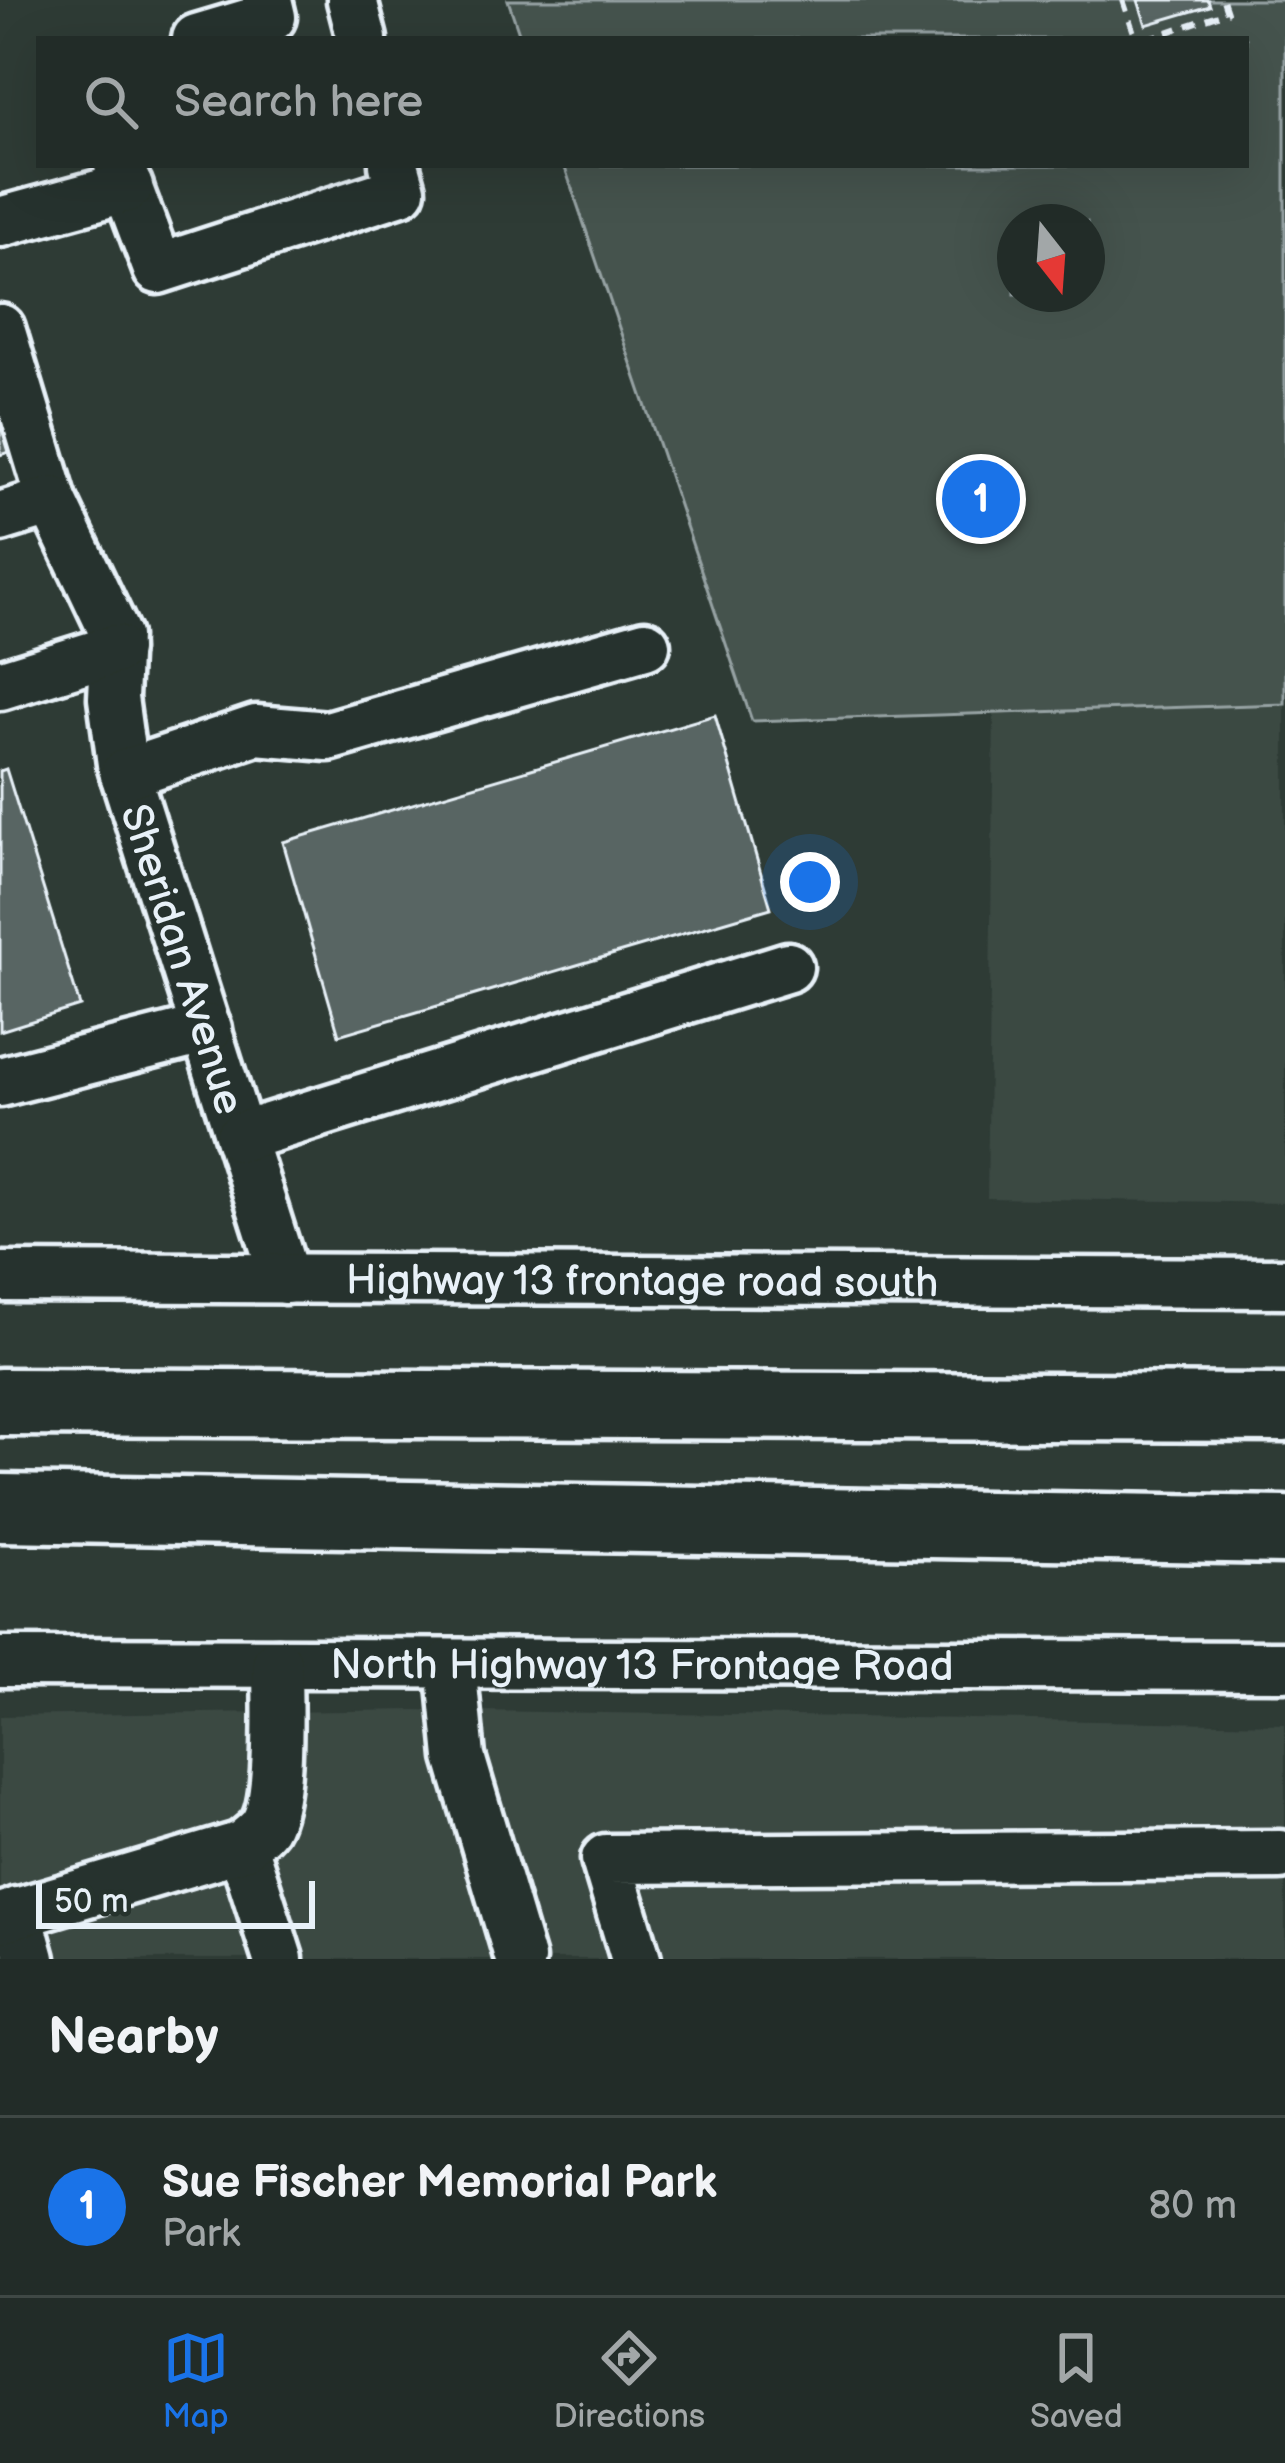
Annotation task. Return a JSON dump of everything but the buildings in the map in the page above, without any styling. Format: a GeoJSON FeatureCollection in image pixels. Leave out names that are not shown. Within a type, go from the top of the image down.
{"type":"FeatureCollection","features":[{"type":"Feature","properties":{"kind":"highway"},"geometry":{"type":"LineString","coordinates":[[0,1402],[1285,1408]]}},
{"type":"Feature","properties":{"kind":"highway"},"geometry":{"type":"LineString","coordinates":[[0,1508],[1285,1530]]}},
{"type":"Feature","properties":{"kind":"street"},"geometry":{"type":"LineString","coordinates":[[207,36],[271,17],[267,0]]}},
{"type":"Feature","properties":{"kind":"street"},"geometry":{"type":"LineString","coordinates":[[352,0],[361,36]]}},
{"type":"Feature","properties":{"kind":"street"},"geometry":{"type":"LineString","coordinates":[[0,222],[124,176],[158,269],[400,190],[395,168]]}},
{"type":"Feature","properties":{"kind":"street"},"geometry":{"type":"LineString","coordinates":[[0,329],[52,501],[116,643],[0,685]]}},
{"type":"Feature","properties":{"kind":"street"},"geometry":{"type":"LineString","coordinates":[[0,517],[52,501]]}},
{"type":"Feature","properties":{"kind":"street","name":"Sheridan Avenue"},"geometry":{"type":"LineString","coordinates":[[116,643],[113,698],[125,773],[285,1279]]}},
{"type":"Feature","properties":{"kind":"street"},"geometry":{"type":"LineString","coordinates":[[125,773],[256,730],[328,736],[645,645]]}},
{"type":"Feature","properties":{"kind":"street"},"geometry":{"type":"LineString","coordinates":[[240,1137],[788,967]]}},
{"type":"Feature","properties":{"kind":"street"},"geometry":{"type":"LineString","coordinates":[[0,1082],[207,1029]]}},
{"type":"Feature","properties":{"kind":"street","name":"Highway 13 frontage road south"},"geometry":{"type":"LineString","coordinates":[[0,1277],[1285,1283]]}},
{"type":"Feature","properties":{"kind":"street","name":"North Highway 13 Frontage Road"},"geometry":{"type":"LineString","coordinates":[[0,1662],[1285,1666]]}},
{"type":"Feature","properties":{"kind":"street"},"geometry":{"type":"LineString","coordinates":[[30,1959],[9,1915],[242,1846],[265,1825],[277,1750],[277,1663]]}},
{"type":"Feature","properties":{"kind":"street"},"geometry":{"type":"LineString","coordinates":[[451,1664],[460,1757],[520,1959]]}},
{"type":"Feature","properties":{"kind":"street"},"geometry":{"type":"LineString","coordinates":[[636,1959],[607,1859],[1283,1841]]}},
{"type":"Feature","properties":{"kind":"street"},"geometry":{"type":"LineString","coordinates":[[242,1846],[278,1959]]}},
{"type":"Feature","properties":{"kind":"path"},"geometry":{"type":"LineString","coordinates":[[1124,0],[1135,36]]}},
{"type":"Feature","properties":{"kind":"path"},"geometry":{"type":"LineString","coordinates":[[1156,36],[1227,12],[1223,0]]}},
{"type":"Feature","properties":{"kind":"shaded area"},"geometry":{"type":"Polygon","coordinates":[[[508,0],[1285,0],[1285,704],[752,721],[565,168],[1249,168],[1249,36],[520,36],[508,0]]]}},
{"type":"Feature","properties":{"kind":"shaded area"},"geometry":{"type":"Polygon","coordinates":[[[1285,704],[1285,1203],[987,1198],[994,713],[1285,704]]]}},
{"type":"Feature","properties":{"kind":"shaded area"},"geometry":{"type":"Polygon","coordinates":[[[416,1710],[1285,1724],[1285,1959],[0,1959],[0,1716],[416,1710]]]}},
{"type":"Feature","properties":{"kind":"place","name":"Sue Fischer Memorial Park"},"geometry":{"type":"Point","coordinates":[981,499]}}]}
